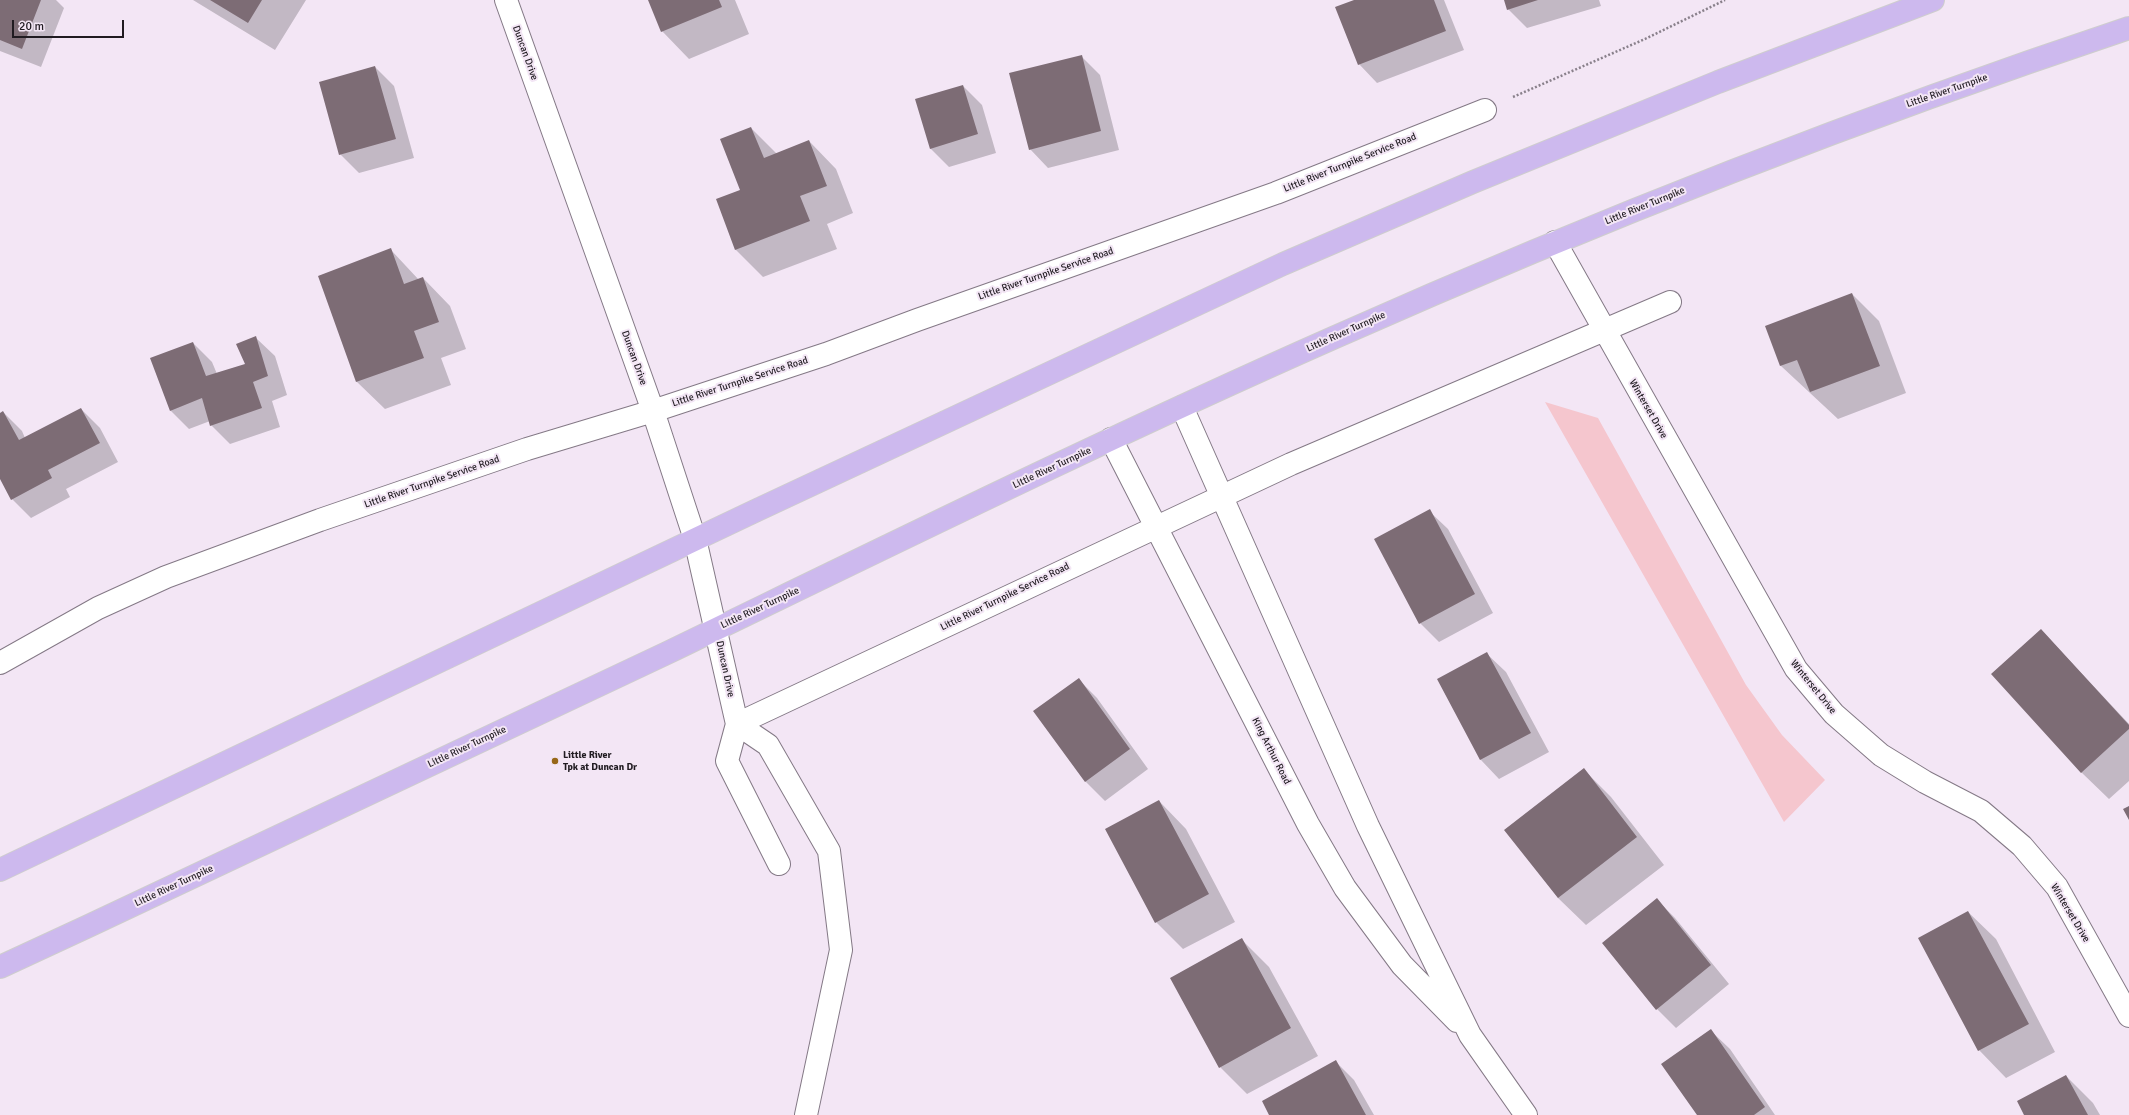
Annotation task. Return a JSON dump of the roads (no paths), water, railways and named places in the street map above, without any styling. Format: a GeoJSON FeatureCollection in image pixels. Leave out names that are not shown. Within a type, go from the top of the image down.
{"type":"FeatureCollection","features":[{"type":"Feature","properties":{"kind":"main road"},"geometry":{"type":"LineString","coordinates":[[0,870],[695,539],[1282,264],[1473,182],[1711,85],[1933,0]]}},
{"type":"Feature","properties":{"kind":"main road","name":"Little River Turnpike"},"geometry":{"type":"LineString","coordinates":[[0,967],[1111,440],[1333,338],[1555,242],[1743,167],[1922,99],[2129,28]]}},
{"type":"Feature","properties":{"kind":"street","name":"Duncan Drive"},"geometry":{"type":"LineString","coordinates":[[506,0],[653,411],[695,539],[737,724]]}},
{"type":"Feature","properties":{"kind":"street","name":"Little River Turnpike Service Road"},"geometry":{"type":"LineString","coordinates":[[0,663],[98,608],[166,577],[364,505],[527,449],[653,411],[826,354],[917,320],[1276,193],[1485,110]]}},
{"type":"Feature","properties":{"kind":"street","name":"Winterset Drive"},"geometry":{"type":"LineString","coordinates":[[1555,242],[1603,330],[1796,669],[1834,714],[1881,755],[1925,782],[1981,811],[2022,846],[2057,887],[2129,1016]]}},
{"type":"Feature","properties":{"kind":"street","name":"Little River Turnpike Service Road"},"geometry":{"type":"LineString","coordinates":[[737,724],[1292,464],[1670,302]]}},
{"type":"Feature","properties":{"kind":"street","name":"King Arthur Road"},"geometry":{"type":"LineString","coordinates":[[1182,407],[1368,826],[1470,1035],[1526,1115]]}},
{"type":"Feature","properties":{"kind":"street","name":"King Arthur Road"},"geometry":{"type":"LineString","coordinates":[[1111,440],[1308,824],[1345,888],[1402,965],[1470,1035]]}},
{"type":"Feature","properties":{"kind":"street"},"geometry":{"type":"LineString","coordinates":[[779,864],[727,761],[737,724],[768,745],[830,851],[841,950],[806,1115]]}},
{"type":"Feature","properties":{"kind":"place","name":"Little River Tpk at Duncan Dr"},"geometry":{"type":"Point","coordinates":[555,761]}}]}
